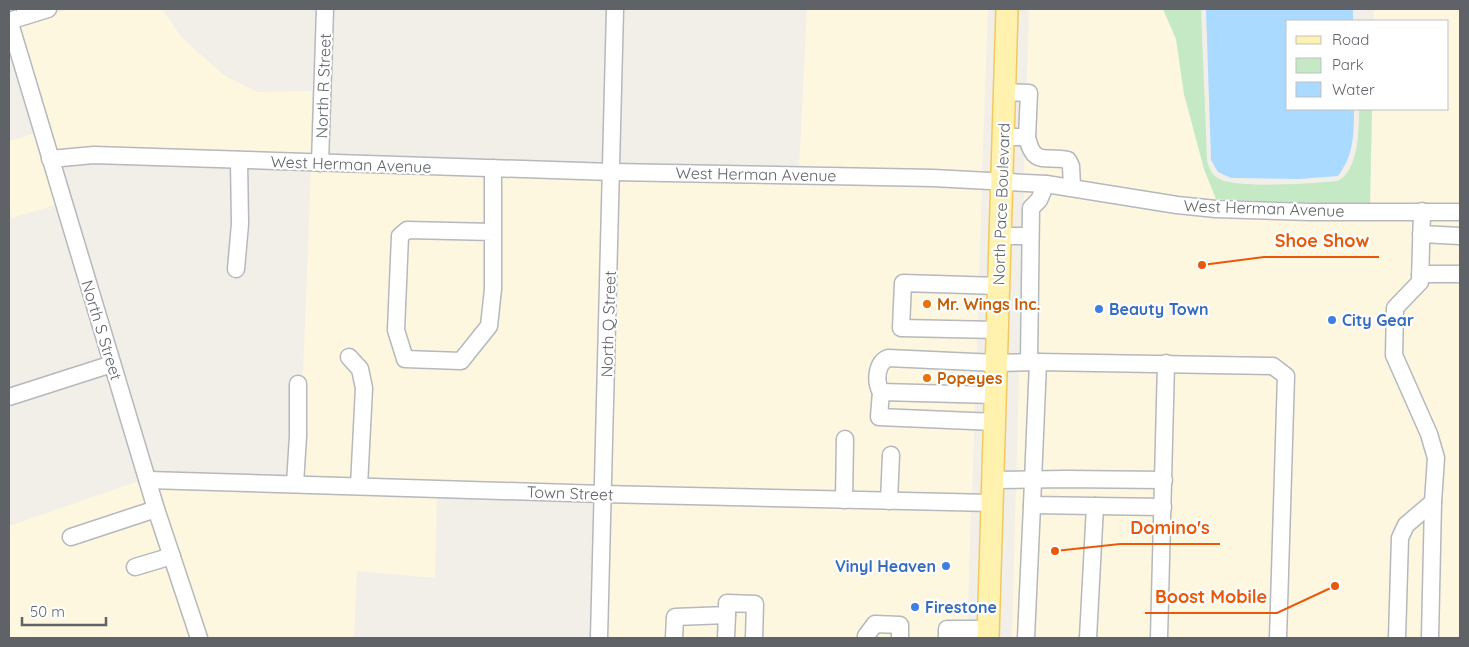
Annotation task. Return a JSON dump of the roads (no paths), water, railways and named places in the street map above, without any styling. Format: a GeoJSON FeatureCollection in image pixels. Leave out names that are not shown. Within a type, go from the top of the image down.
{"type":"FeatureCollection","features":[{"type":"Feature","properties":{"kind":"main road","name":"North Pace Boulevard"},"geometry":{"type":"LineString","coordinates":[[988,634],[1007,9]]}},
{"type":"Feature","properties":{"kind":"street"},"geometry":{"type":"LineString","coordinates":[[9,20],[48,9]]}},
{"type":"Feature","properties":{"kind":"street","name":"North R Street"},"geometry":{"type":"LineString","coordinates":[[320,163],[325,9]]}},
{"type":"Feature","properties":{"kind":"street","name":"North Q Street"},"geometry":{"type":"LineString","coordinates":[[598,638],[615,9]]}},
{"type":"Feature","properties":{"kind":"street","name":"North S Street"},"geometry":{"type":"LineString","coordinates":[[9,20],[156,509],[198,638]]}},
{"type":"Feature","properties":{"kind":"street"},"geometry":{"type":"LineString","coordinates":[[1004,92],[1029,93],[1027,137],[1030,151],[1038,158],[1068,160],[1072,166],[1072,187]]}},
{"type":"Feature","properties":{"kind":"street"},"geometry":{"type":"LineString","coordinates":[[1003,136],[1027,137]]}},
{"type":"Feature","properties":{"kind":"street","name":"West Herman Avenue"},"geometry":{"type":"LineString","coordinates":[[50,159],[94,155],[612,172],[933,178],[1046,184],[1178,205],[1216,209],[1310,212],[1460,212]]}},
{"type":"Feature","properties":{"kind":"street"},"geometry":{"type":"LineString","coordinates":[[236,269],[240,224],[240,160]]}},
{"type":"Feature","properties":{"kind":"street"},"geometry":{"type":"LineString","coordinates":[[493,168],[493,232],[493,289],[489,326],[461,361],[405,359],[396,330],[400,236],[407,230],[493,232]]}},
{"type":"Feature","properties":{"kind":"street"},"geometry":{"type":"LineString","coordinates":[[1026,638],[1034,480],[1034,362],[1030,208],[1039,200],[1046,184]]}},
{"type":"Feature","properties":{"kind":"street"},"geometry":{"type":"LineString","coordinates":[[1422,211],[1420,282],[1395,308],[1394,354],[1429,434],[1436,458],[1433,502],[1430,638]]}},
{"type":"Feature","properties":{"kind":"street"},"geometry":{"type":"LineString","coordinates":[[1421,234],[1460,236]]}},
{"type":"Feature","properties":{"kind":"street"},"geometry":{"type":"LineString","coordinates":[[1000,236],[1030,236]]}},
{"type":"Feature","properties":{"kind":"street"},"geometry":{"type":"LineString","coordinates":[[1420,274],[1460,274]]}},
{"type":"Feature","properties":{"kind":"street"},"geometry":{"type":"LineString","coordinates":[[997,330],[901,328],[904,283],[999,286]]}},
{"type":"Feature","properties":{"kind":"street"},"geometry":{"type":"LineString","coordinates":[[349,357],[360,369],[364,388],[359,486]]}},
{"type":"Feature","properties":{"kind":"street"},"geometry":{"type":"LineString","coordinates":[[994,422],[879,417],[881,392],[878,386],[879,366],[883,360],[888,358],[996,362],[1273,366],[1286,376],[1278,638]]}},
{"type":"Feature","properties":{"kind":"street"},"geometry":{"type":"LineString","coordinates":[[1159,638],[1166,363]]}},
{"type":"Feature","properties":{"kind":"street"},"geometry":{"type":"LineString","coordinates":[[9,397],[112,364]]}},
{"type":"Feature","properties":{"kind":"street"},"geometry":{"type":"LineString","coordinates":[[294,484],[298,436],[298,384]]}},
{"type":"Feature","properties":{"kind":"street"},"geometry":{"type":"LineString","coordinates":[[881,392],[995,395]]}},
{"type":"Feature","properties":{"kind":"street"},"geometry":{"type":"LineString","coordinates":[[844,500],[845,439]]}},
{"type":"Feature","properties":{"kind":"street"},"geometry":{"type":"LineString","coordinates":[[890,501],[891,455]]}},
{"type":"Feature","properties":{"kind":"street","name":"Town Street"},"geometry":{"type":"LineString","coordinates":[[148,480],[603,494],[992,503]]}},
{"type":"Feature","properties":{"kind":"street"},"geometry":{"type":"LineString","coordinates":[[993,480],[1164,480]]}},
{"type":"Feature","properties":{"kind":"street"},"geometry":{"type":"LineString","coordinates":[[1398,638],[1400,538],[1406,525],[1433,502]]}},
{"type":"Feature","properties":{"kind":"street"},"geometry":{"type":"LineString","coordinates":[[1032,505],[1163,507]]}},
{"type":"Feature","properties":{"kind":"street"},"geometry":{"type":"LineString","coordinates":[[1088,638],[1095,506]]}},
{"type":"Feature","properties":{"kind":"street"},"geometry":{"type":"LineString","coordinates":[[71,537],[156,509]]}},
{"type":"Feature","properties":{"kind":"street"},"geometry":{"type":"LineString","coordinates":[[135,567],[172,556]]}},
{"type":"Feature","properties":{"kind":"street"},"geometry":{"type":"LineString","coordinates":[[726,638],[727,603],[755,604],[754,638]]}},
{"type":"Feature","properties":{"kind":"street"},"geometry":{"type":"LineString","coordinates":[[674,638],[675,617],[727,615]]}},
{"type":"Feature","properties":{"kind":"street"},"geometry":{"type":"LineString","coordinates":[[866,638],[875,624],[900,625],[900,638]]}},
{"type":"Feature","properties":{"kind":"street"},"geometry":{"type":"LineString","coordinates":[[947,638],[947,629],[988,634]]}},
{"type":"Feature","properties":{"kind":"water"},"geometry":{"type":"Polygon","coordinates":[[[1206,9],[1353,9],[1353,20],[1286,20],[1286,110],[1354,110],[1352,144],[1347,160],[1338,176],[1299,179],[1231,178],[1218,172],[1211,160],[1206,9]]]}},
{"type":"Feature","properties":{"kind":"railway"},"geometry":{"type":"LineString","coordinates":[[9,12],[19,9]]}},
{"type":"Feature","properties":{"kind":"place","name":"Shoe Show"},"geometry":{"type":"Point","coordinates":[1202,265]}},
{"type":"Feature","properties":{"kind":"place","name":"Mr. Wings Inc."},"geometry":{"type":"Point","coordinates":[927,304]}},
{"type":"Feature","properties":{"kind":"place","name":"Beauty Town"},"geometry":{"type":"Point","coordinates":[1099,309]}},
{"type":"Feature","properties":{"kind":"place","name":"City Gear"},"geometry":{"type":"Point","coordinates":[1332,320]}},
{"type":"Feature","properties":{"kind":"place","name":"Popeyes"},"geometry":{"type":"Point","coordinates":[927,378]}},
{"type":"Feature","properties":{"kind":"place","name":"Domino's"},"geometry":{"type":"Point","coordinates":[1055,551]}},
{"type":"Feature","properties":{"kind":"place","name":"Vinyl Heaven"},"geometry":{"type":"Point","coordinates":[946,566]}},
{"type":"Feature","properties":{"kind":"place","name":"Boost Mobile"},"geometry":{"type":"Point","coordinates":[1335,586]}},
{"type":"Feature","properties":{"kind":"place","name":"Firestone"},"geometry":{"type":"Point","coordinates":[915,607]}}]}
